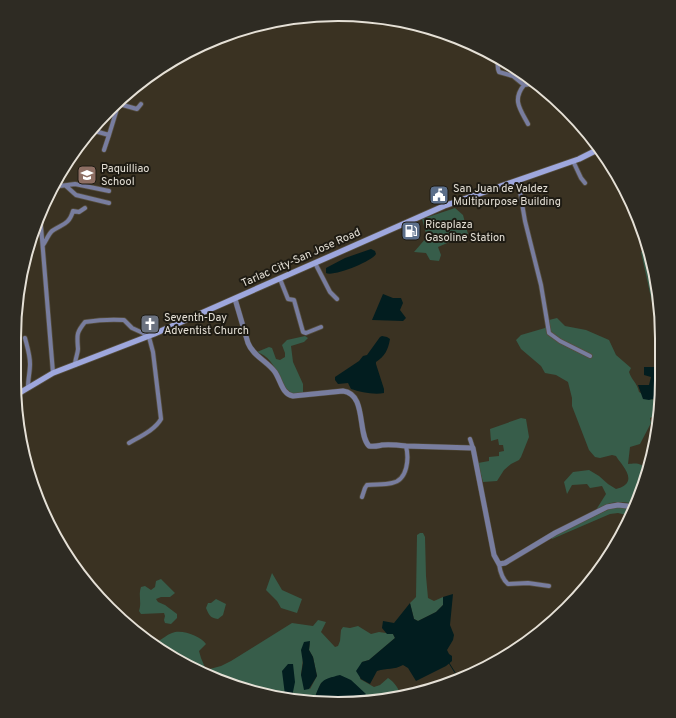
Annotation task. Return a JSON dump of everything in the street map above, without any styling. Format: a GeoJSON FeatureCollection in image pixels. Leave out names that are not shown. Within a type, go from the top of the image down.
{"type":"FeatureCollection","features":[{"type":"Feature","properties":{"kind":"main road","name":"Tarlac City-San Jose Road"},"geometry":{"type":"LineString","coordinates":[[22,391],[53,373],[148,337],[444,206],[585,157],[594,152]]}},
{"type":"Feature","properties":{"kind":"street"},"geometry":{"type":"LineString","coordinates":[[497,64],[498,71],[512,76],[524,85],[528,84]]}},
{"type":"Feature","properties":{"kind":"street"},"geometry":{"type":"LineString","coordinates":[[524,85],[519,93],[518,99],[519,107],[528,124]]}},
{"type":"Feature","properties":{"kind":"street"},"geometry":{"type":"LineString","coordinates":[[125,104],[137,109],[141,104]]}},
{"type":"Feature","properties":{"kind":"street"},"geometry":{"type":"LineString","coordinates":[[104,150],[116,112]]}},
{"type":"Feature","properties":{"kind":"street"},"geometry":{"type":"LineString","coordinates":[[98,132],[109,135]]}},
{"type":"Feature","properties":{"kind":"street"},"geometry":{"type":"LineString","coordinates":[[573,161],[585,183]]}},
{"type":"Feature","properties":{"kind":"street"},"geometry":{"type":"LineString","coordinates":[[518,180],[525,221],[550,333],[560,341],[590,356]]}},
{"type":"Feature","properties":{"kind":"street"},"geometry":{"type":"LineString","coordinates":[[59,187],[75,184],[109,191]]}},
{"type":"Feature","properties":{"kind":"street"},"geometry":{"type":"LineString","coordinates":[[66,186],[76,195],[109,203]]}},
{"type":"Feature","properties":{"kind":"street"},"geometry":{"type":"LineString","coordinates":[[43,246],[50,234],[71,218],[73,211],[79,212],[85,208]]}},
{"type":"Feature","properties":{"kind":"street"},"geometry":{"type":"LineString","coordinates":[[41,227],[53,373]]}},
{"type":"Feature","properties":{"kind":"street"},"geometry":{"type":"LineString","coordinates":[[315,263],[333,297],[337,299]]}},
{"type":"Feature","properties":{"kind":"street"},"geometry":{"type":"LineString","coordinates":[[280,279],[288,299],[294,300],[304,333],[321,327]]}},
{"type":"Feature","properties":{"kind":"street"},"geometry":{"type":"LineString","coordinates":[[235,299],[251,349],[275,372],[287,394],[293,396],[314,393],[347,392],[354,399],[360,412],[365,438],[368,445],[372,447],[391,444],[406,446],[473,448]]}},
{"type":"Feature","properties":{"kind":"street"},"geometry":{"type":"LineString","coordinates":[[75,364],[78,350],[78,329],[85,322],[108,319],[111,321],[124,320],[132,328],[148,337],[153,352],[161,419],[152,429],[129,443]]}},
{"type":"Feature","properties":{"kind":"street"},"geometry":{"type":"LineString","coordinates":[[25,338],[30,365],[28,387]]}},
{"type":"Feature","properties":{"kind":"street"},"geometry":{"type":"LineString","coordinates":[[470,438],[494,555],[499,564],[500,572],[508,584],[528,583],[549,586]]}},
{"type":"Feature","properties":{"kind":"street"},"geometry":{"type":"LineString","coordinates":[[362,497],[365,488],[368,485],[394,483],[400,480],[406,470],[408,462],[406,446]]}},
{"type":"Feature","properties":{"kind":"street"},"geometry":{"type":"LineString","coordinates":[[499,564],[505,563],[555,533],[607,507],[618,505],[629,506]]}},
{"type":"Feature","properties":{"kind":"green space"},"geometry":{"type":"Polygon","coordinates":[[[455,208],[463,215],[468,234],[438,247],[441,255],[439,261],[430,260],[426,253],[414,252],[427,237],[422,219],[455,208]]]}},
{"type":"Feature","properties":{"kind":"green space"},"geometry":{"type":"Polygon","coordinates":[[[643,251],[649,276],[653,307],[641,252],[643,251]]]}},
{"type":"Feature","properties":{"kind":"green space"},"geometry":{"type":"Polygon","coordinates":[[[557,318],[565,326],[586,330],[609,340],[616,355],[631,368],[629,372],[639,392],[654,400],[652,417],[650,418],[651,423],[640,444],[630,447],[628,464],[639,464],[643,466],[630,503],[611,503],[596,510],[606,494],[602,486],[590,488],[587,484],[572,485],[567,494],[564,482],[573,472],[589,470],[616,489],[622,487],[628,482],[628,474],[616,456],[612,455],[600,458],[595,457],[589,450],[572,406],[572,398],[568,382],[556,375],[545,373],[541,366],[521,349],[516,340],[521,335],[545,328],[549,320],[557,318]]]}},
{"type":"Feature","properties":{"kind":"green space"},"geometry":{"type":"Polygon","coordinates":[[[305,336],[308,338],[304,342],[291,346],[293,362],[303,384],[303,393],[294,394],[288,391],[284,386],[270,361],[257,352],[269,347],[272,348],[276,359],[280,360],[285,357],[282,345],[287,340],[305,336]]]}},
{"type":"Feature","properties":{"kind":"green space"},"geometry":{"type":"Polygon","coordinates":[[[521,418],[526,419],[529,437],[521,457],[504,470],[497,481],[483,482],[478,463],[489,461],[489,457],[499,456],[499,452],[504,451],[503,445],[499,445],[498,439],[491,441],[490,429],[521,418]]]}},
{"type":"Feature","properties":{"kind":"green space"},"geometry":{"type":"Polygon","coordinates":[[[614,507],[628,508],[625,515],[618,513],[610,514],[552,539],[551,537],[614,507]]]}},
{"type":"Feature","properties":{"kind":"green space"},"geometry":{"type":"Polygon","coordinates":[[[423,533],[425,537],[428,598],[434,601],[443,597],[443,605],[436,612],[418,621],[414,619],[410,603],[416,597],[417,535],[423,533]]]}},
{"type":"Feature","properties":{"kind":"green space"},"geometry":{"type":"Polygon","coordinates":[[[272,573],[282,590],[302,599],[297,613],[281,608],[277,601],[266,590],[272,573]]]}},
{"type":"Feature","properties":{"kind":"green space"},"geometry":{"type":"Polygon","coordinates":[[[161,579],[175,593],[170,597],[161,597],[156,599],[158,602],[165,605],[177,614],[177,618],[171,624],[165,623],[164,613],[141,614],[139,611],[141,587],[145,586],[151,590],[155,587],[156,581],[161,579]]]}},
{"type":"Feature","properties":{"kind":"green space"},"geometry":{"type":"Polygon","coordinates":[[[216,599],[226,604],[223,615],[218,619],[210,616],[206,608],[208,603],[211,603],[216,599]]]}},
{"type":"Feature","properties":{"kind":"green space"},"geometry":{"type":"Polygon","coordinates":[[[318,620],[326,622],[321,632],[335,647],[338,646],[340,641],[341,630],[343,627],[350,628],[358,626],[371,634],[379,632],[393,634],[395,638],[369,660],[362,662],[360,679],[374,687],[380,685],[388,678],[394,683],[399,691],[366,695],[359,689],[333,677],[321,683],[315,696],[297,694],[256,686],[209,669],[231,661],[292,623],[313,626],[318,620]],[[310,642],[303,659],[301,675],[310,689],[317,676],[313,657],[309,650],[310,642]]]}},
{"type":"Feature","properties":{"kind":"green space"},"geometry":{"type":"Polygon","coordinates":[[[176,632],[195,636],[200,638],[206,644],[199,651],[205,667],[179,655],[158,641],[176,632]]]}},
{"type":"Feature","properties":{"kind":"water"},"geometry":{"type":"Polygon","coordinates":[[[371,249],[375,251],[376,254],[360,265],[336,273],[326,273],[326,268],[345,258],[371,249]]]}},
{"type":"Feature","properties":{"kind":"water"},"geometry":{"type":"Polygon","coordinates":[[[383,294],[393,298],[401,298],[403,303],[400,310],[406,318],[403,321],[372,320],[383,294]]]}},
{"type":"Feature","properties":{"kind":"water"},"geometry":{"type":"Polygon","coordinates":[[[382,336],[390,339],[386,352],[376,362],[384,393],[376,394],[363,392],[351,389],[348,383],[338,384],[335,377],[359,361],[363,356],[367,355],[382,336]]]}},
{"type":"Feature","properties":{"kind":"water"},"geometry":{"type":"Polygon","coordinates":[[[644,367],[654,367],[654,400],[643,399],[638,385],[649,385],[651,377],[644,375],[644,367]]]}},
{"type":"Feature","properties":{"kind":"water"},"geometry":{"type":"Polygon","coordinates":[[[453,594],[450,625],[454,635],[453,640],[447,650],[452,656],[452,661],[446,666],[416,681],[408,668],[403,665],[397,668],[377,671],[370,684],[361,679],[356,671],[362,662],[369,660],[395,638],[393,634],[387,634],[382,628],[383,621],[394,623],[410,603],[414,619],[418,621],[436,612],[443,605],[443,597],[453,594]]]}},
{"type":"Feature","properties":{"kind":"water"},"geometry":{"type":"Polygon","coordinates":[[[310,641],[309,650],[313,657],[317,676],[309,689],[304,690],[301,675],[303,663],[301,650],[304,642],[310,641]]]}},
{"type":"Feature","properties":{"kind":"water"},"geometry":{"type":"Polygon","coordinates":[[[288,664],[293,664],[295,682],[293,693],[285,692],[282,671],[288,664]]]}},
{"type":"Feature","properties":{"kind":"water"},"geometry":{"type":"Polygon","coordinates":[[[340,675],[351,680],[366,694],[365,695],[338,697],[315,696],[321,683],[329,678],[340,675]]]}},
{"type":"Feature","properties":{"kind":"waterway"},"geometry":{"type":"LineString","coordinates":[[449,663],[456,674]]}},
{"type":"Feature","properties":{"kind":"place","name":"Paquilliao School"},"geometry":{"type":"Point","coordinates":[87,175]}},
{"type":"Feature","properties":{"kind":"place","name":"San Juan de Valdez Multipurpose Building"},"geometry":{"type":"Point","coordinates":[439,195]}},
{"type":"Feature","properties":{"kind":"place","name":"Ricaplaza Gasoline Station"},"geometry":{"type":"Point","coordinates":[411,231]}},
{"type":"Feature","properties":{"kind":"place","name":"Seventh-Day Adventist Church"},"geometry":{"type":"Point","coordinates":[150,324]}}]}
